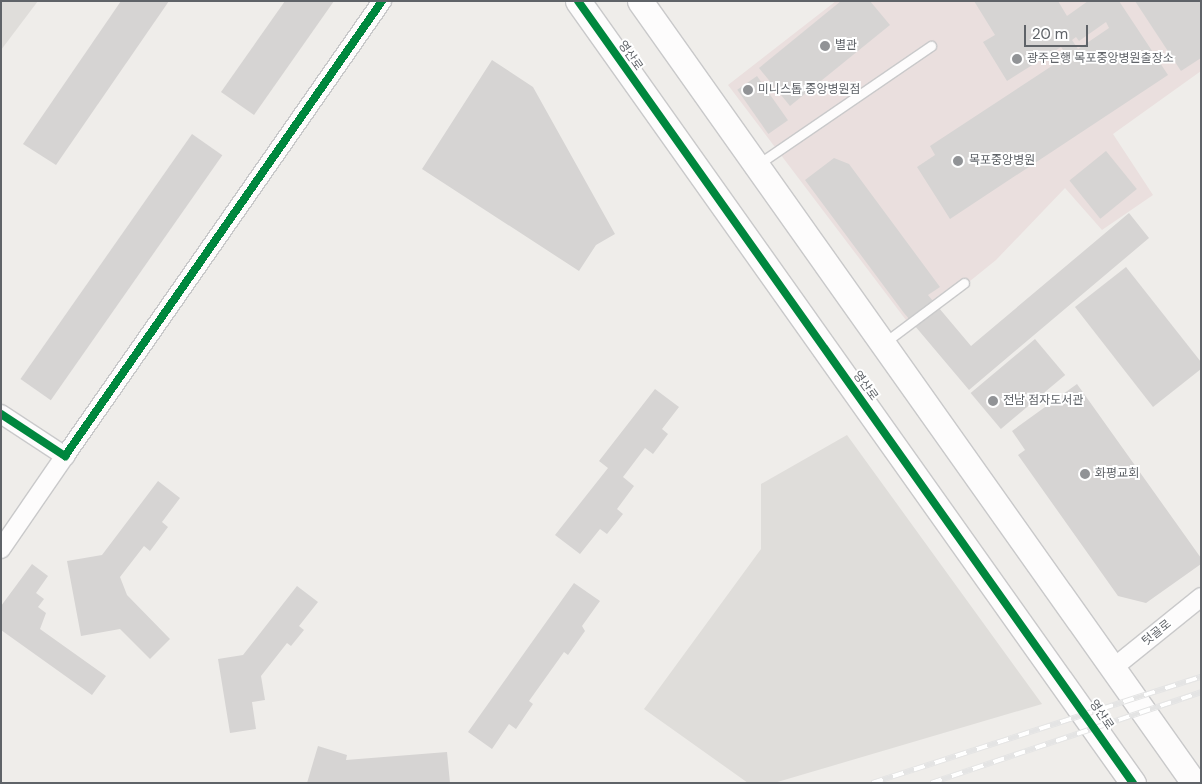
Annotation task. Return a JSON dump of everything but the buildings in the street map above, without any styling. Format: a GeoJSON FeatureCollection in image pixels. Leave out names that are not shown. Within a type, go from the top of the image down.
{"type":"FeatureCollection","features":[{"type":"Feature","properties":{"kind":"street"},"geometry":{"type":"LineString","coordinates":[[1,549],[382,1]]}},
{"type":"Feature","properties":{"kind":"street","name":"영산로"},"geometry":{"type":"LineString","coordinates":[[578,1],[1133,783]]}},
{"type":"Feature","properties":{"kind":"street"},"geometry":{"type":"LineString","coordinates":[[640,1],[1194,783]]}},
{"type":"Feature","properties":{"kind":"street"},"geometry":{"type":"LineString","coordinates":[[1,414],[65,456]]}},
{"type":"Feature","properties":{"kind":"street","name":"텃골로"},"geometry":{"type":"LineString","coordinates":[[1113,668],[1201,597]]}},
{"type":"Feature","properties":{"kind":"lane"},"geometry":{"type":"LineString","coordinates":[[757,165],[931,46]]}},
{"type":"Feature","properties":{"kind":"lane"},"geometry":{"type":"LineString","coordinates":[[884,343],[964,283]]}},
{"type":"Feature","properties":{"kind":"shaded area"},"geometry":{"type":"Polygon","coordinates":[[[1,1],[38,1],[1,50],[1,1]]]}},
{"type":"Feature","properties":{"kind":"shaded area","name":"목포중앙병원"},"geometry":{"type":"Polygon","coordinates":[[[836,1],[1201,1],[1201,71],[1113,134],[1153,195],[1102,230],[1065,188],[996,260],[912,328],[728,85],[836,1]]]}},
{"type":"Feature","properties":{"kind":"shaded area"},"geometry":{"type":"Polygon","coordinates":[[[847,435],[1042,704],[774,783],[748,783],[644,709],[761,549],[761,484],[847,435]]]}},
{"type":"Feature","properties":{"kind":"railway"},"geometry":{"type":"LineString","coordinates":[[872,783],[1201,677]]}},
{"type":"Feature","properties":{"kind":"railway"},"geometry":{"type":"LineString","coordinates":[[931,783],[1201,692]]}},
{"type":"Feature","properties":{"kind":"cycle path"},"geometry":{"type":"LineString","coordinates":[[1,414],[65,456],[382,1]]}},
{"type":"Feature","properties":{"kind":"cycle path"},"geometry":{"type":"LineString","coordinates":[[578,1],[1133,783]]}},
{"type":"Feature","properties":{"kind":"place","name":"별관"},"geometry":{"type":"Point","coordinates":[825,46]}},
{"type":"Feature","properties":{"kind":"place","name":"광주은행 목포중앙병원출장소"},"geometry":{"type":"Point","coordinates":[1017,59]}},
{"type":"Feature","properties":{"kind":"place","name":"미니스톱 중앙병원점"},"geometry":{"type":"Point","coordinates":[748,90]}},
{"type":"Feature","properties":{"kind":"place","name":"목포중앙병원"},"geometry":{"type":"Point","coordinates":[958,161]}},
{"type":"Feature","properties":{"kind":"place","name":"전남 점자도서관"},"geometry":{"type":"Point","coordinates":[993,401]}},
{"type":"Feature","properties":{"kind":"place","name":"화평교회"},"geometry":{"type":"Point","coordinates":[1085,474]}}]}
